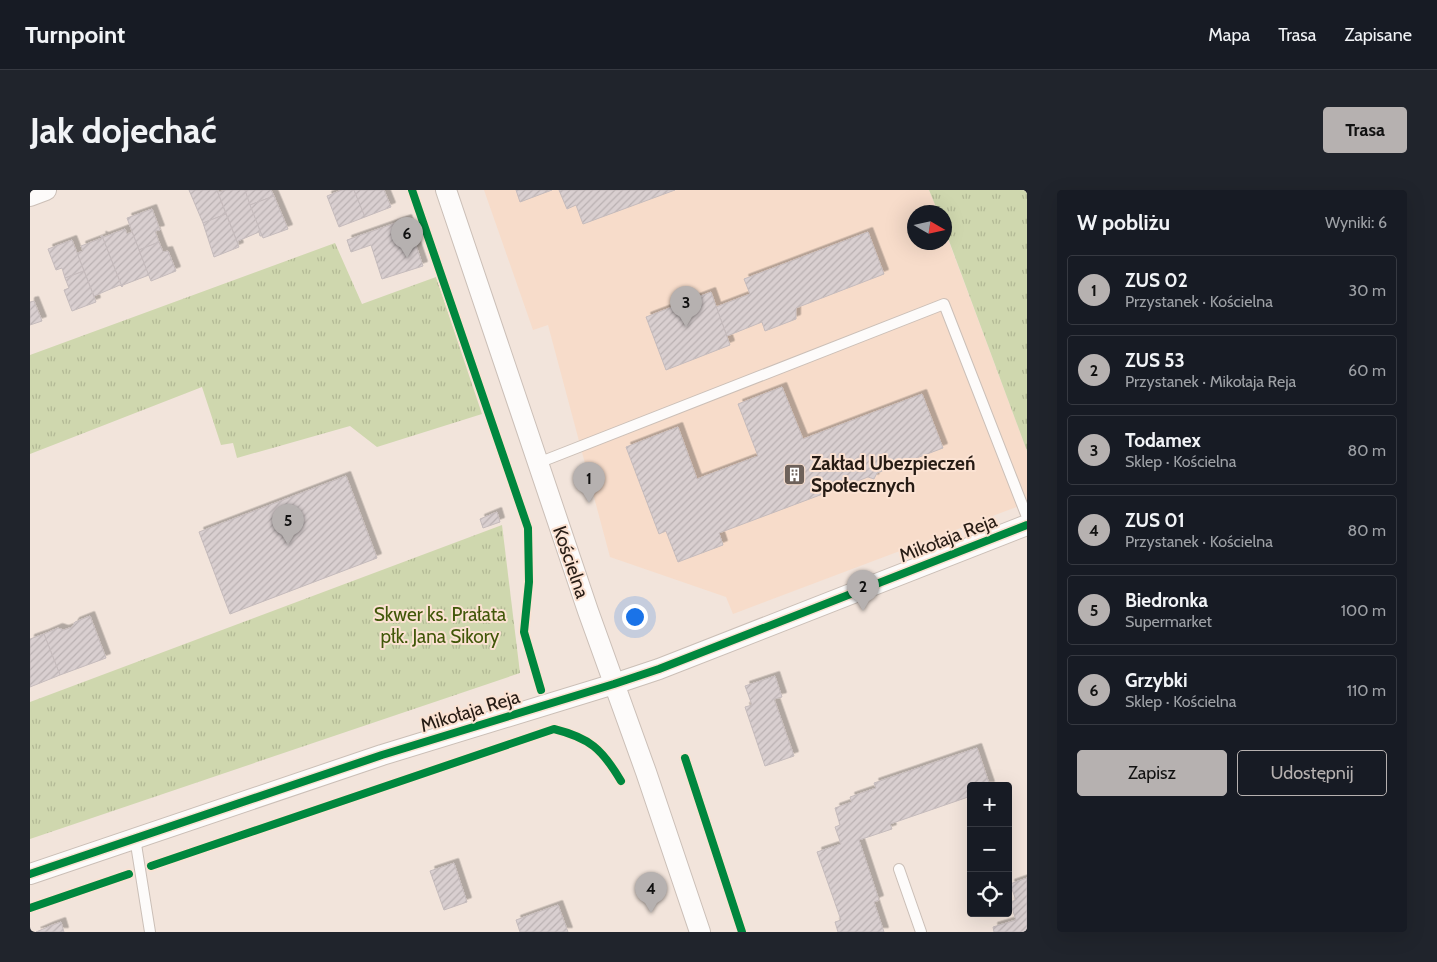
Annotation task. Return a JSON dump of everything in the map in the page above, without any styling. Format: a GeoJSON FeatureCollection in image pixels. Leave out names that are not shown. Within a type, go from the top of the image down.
{"type":"FeatureCollection","features":[{"type":"Feature","properties":{"kind":"street"},"geometry":{"type":"LineString","coordinates":[[30,196],[46,190]]}},
{"type":"Feature","properties":{"kind":"street","name":"Kościelna"},"geometry":{"type":"LineString","coordinates":[[446,190],[700,932]]}},
{"type":"Feature","properties":{"kind":"street","name":"Mikołaja Reja"},"geometry":{"type":"LineString","coordinates":[[30,874],[382,755],[614,684],[705,652],[1027,524]]}},
{"type":"Feature","properties":{"kind":"lane"},"geometry":{"type":"LineString","coordinates":[[538,463],[944,304],[1027,518]]}},
{"type":"Feature","properties":{"kind":"lane"},"geometry":{"type":"LineString","coordinates":[[135,838],[150,932]]}},
{"type":"Feature","properties":{"kind":"lane"},"geometry":{"type":"LineString","coordinates":[[899,868],[921,932]]}},
{"type":"Feature","properties":{"kind":"shaded area"},"geometry":{"type":"Polygon","coordinates":[[[484,190],[929,190],[935,205],[907,205],[907,250],[952,250],[1027,451],[1027,503],[733,614],[726,597],[610,557],[548,325],[533,330],[484,190]]]}},
{"type":"Feature","properties":{"kind":"green space"},"geometry":{"type":"Polygon","coordinates":[[[929,190],[1027,190],[1027,451],[952,249],[952,205],[935,205],[929,190]]]}},
{"type":"Feature","properties":{"kind":"green space"},"geometry":{"type":"Polygon","coordinates":[[[335,243],[362,304],[436,277],[482,414],[377,447],[350,426],[237,458],[233,443],[221,445],[202,387],[30,454],[30,355],[335,243]]]}},
{"type":"Feature","properties":{"kind":"green space","name":"Skwer ks. Prałata płk. Jana Sikory"},"geometry":{"type":"Polygon","coordinates":[[[502,525],[520,673],[30,839],[30,702],[502,525]]]}},
{"type":"Feature","properties":{"kind":"building"},"geometry":{"type":"Polygon","coordinates":[[[189,190],[217,190],[226,214],[203,223],[189,190]]]}},
{"type":"Feature","properties":{"kind":"building"},"geometry":{"type":"Polygon","coordinates":[[[217,190],[220,192],[225,190],[245,190],[262,236],[260,236],[259,232],[238,241],[238,244],[217,190]]]}},
{"type":"Feature","properties":{"kind":"building"},"geometry":{"type":"Polygon","coordinates":[[[245,190],[271,190],[274,196],[250,205],[245,190]]]}},
{"type":"Feature","properties":{"kind":"building"},"geometry":{"type":"Polygon","coordinates":[[[342,190],[354,190],[365,217],[339,227],[327,196],[342,190]]]}},
{"type":"Feature","properties":{"kind":"building"},"geometry":{"type":"Polygon","coordinates":[[[354,190],[384,190],[391,207],[365,217],[354,190]]]}},
{"type":"Feature","properties":{"kind":"building"},"geometry":{"type":"Polygon","coordinates":[[[516,190],[552,190],[520,202],[516,190]]]}},
{"type":"Feature","properties":{"kind":"building"},"geometry":{"type":"Polygon","coordinates":[[[559,190],[675,190],[583,224],[576,205],[567,209],[559,190]]]}},
{"type":"Feature","properties":{"kind":"building"},"geometry":{"type":"Polygon","coordinates":[[[274,196],[288,229],[263,238],[250,205],[274,196]]]}},
{"type":"Feature","properties":{"kind":"building"},"geometry":{"type":"Polygon","coordinates":[[[152,209],[160,230],[155,231],[159,242],[139,250],[127,218],[152,209]]]}},
{"type":"Feature","properties":{"kind":"building"},"geometry":{"type":"Polygon","coordinates":[[[226,214],[239,247],[214,257],[203,223],[226,214]]]}},
{"type":"Feature","properties":{"kind":"building"},"geometry":{"type":"Polygon","coordinates":[[[407,219],[423,266],[382,279],[371,245],[351,252],[347,240],[407,219]]]}},
{"type":"Feature","properties":{"kind":"building"},"geometry":{"type":"Polygon","coordinates":[[[125,229],[127,234],[132,232],[149,275],[122,287],[102,236],[104,237],[125,229]]]}},
{"type":"Feature","properties":{"kind":"building"},"geometry":{"type":"Polygon","coordinates":[[[868,232],[884,274],[796,308],[796,319],[765,331],[762,322],[727,336],[716,307],[750,294],[744,279],[868,232]]]}},
{"type":"Feature","properties":{"kind":"building"},"geometry":{"type":"Polygon","coordinates":[[[102,236],[122,287],[120,285],[94,296],[77,253],[83,251],[81,246],[102,238],[102,236]]]}},
{"type":"Feature","properties":{"kind":"building"},"geometry":{"type":"Polygon","coordinates":[[[72,240],[84,271],[65,278],[62,268],[56,270],[48,249],[72,240]]]}},
{"type":"Feature","properties":{"kind":"building"},"geometry":{"type":"Polygon","coordinates":[[[159,242],[163,252],[168,251],[176,271],[151,281],[139,250],[159,242]]]}},
{"type":"Feature","properties":{"kind":"building"},"geometry":{"type":"Polygon","coordinates":[[[84,271],[96,302],[72,311],[64,290],[69,288],[65,278],[84,271]]]}},
{"type":"Feature","properties":{"kind":"building"},"geometry":{"type":"Polygon","coordinates":[[[711,292],[730,345],[666,370],[646,317],[711,292]]]}},
{"type":"Feature","properties":{"kind":"building"},"geometry":{"type":"Polygon","coordinates":[[[34,301],[42,321],[30,325],[30,302],[34,301]]]}},
{"type":"Feature","properties":{"kind":"building","name":"Zakład Ubezpieczeń Społecznych"},"geometry":{"type":"Polygon","coordinates":[[[782,387],[803,439],[922,394],[943,448],[877,473],[874,479],[868,477],[719,533],[723,545],[678,562],[666,531],[659,534],[626,447],[678,427],[697,479],[758,456],[738,404],[782,387]]]}},
{"type":"Feature","properties":{"kind":"building"},"geometry":{"type":"Polygon","coordinates":[[[346,476],[377,558],[230,614],[199,532],[346,476]]]}},
{"type":"Feature","properties":{"kind":"building"},"geometry":{"type":"Polygon","coordinates":[[[497,512],[500,522],[483,528],[480,519],[497,512]]]}},
{"type":"Feature","properties":{"kind":"building"},"geometry":{"type":"Polygon","coordinates":[[[90,616],[106,658],[60,675],[44,634],[58,628],[64,630],[72,627],[75,622],[90,616]]]}},
{"type":"Feature","properties":{"kind":"building"},"geometry":{"type":"Polygon","coordinates":[[[44,634],[60,675],[30,687],[30,639],[44,634]]]}},
{"type":"Feature","properties":{"kind":"building"},"geometry":{"type":"Polygon","coordinates":[[[775,676],[782,697],[774,699],[794,756],[765,766],[745,707],[752,705],[745,686],[775,676]]]}},
{"type":"Feature","properties":{"kind":"building"},"geometry":{"type":"Polygon","coordinates":[[[977,748],[989,782],[967,782],[967,797],[890,824],[892,829],[859,840],[879,900],[874,902],[884,932],[838,932],[835,922],[841,920],[817,852],[841,844],[835,827],[840,825],[835,808],[852,802],[850,797],[876,788],[874,783],[977,748]]]}},
{"type":"Feature","properties":{"kind":"building"},"geometry":{"type":"Polygon","coordinates":[[[454,863],[467,902],[444,910],[430,871],[454,863]]]}},
{"type":"Feature","properties":{"kind":"building"},"geometry":{"type":"Polygon","coordinates":[[[1027,878],[1027,932],[994,932],[993,927],[1016,920],[1012,908],[1012,901],[1016,900],[1012,883],[1027,878]]]}},
{"type":"Feature","properties":{"kind":"building"},"geometry":{"type":"Polygon","coordinates":[[[558,905],[568,932],[520,932],[516,920],[558,905]]]}},
{"type":"Feature","properties":{"kind":"building"},"geometry":{"type":"Polygon","coordinates":[[[61,922],[64,932],[36,932],[50,926],[61,922]]]}},
{"type":"Feature","properties":{"kind":"cycle path"},"geometry":{"type":"LineString","coordinates":[[412,190],[528,528],[529,582],[524,632],[541,690]]}},
{"type":"Feature","properties":{"kind":"cycle path"},"geometry":{"type":"LineString","coordinates":[[30,874],[382,755],[659,669],[1027,525]]}},
{"type":"Feature","properties":{"kind":"cycle path"},"geometry":{"type":"LineString","coordinates":[[151,866],[554,729],[577,736],[594,746],[608,761],[621,781]]}},
{"type":"Feature","properties":{"kind":"cycle path"},"geometry":{"type":"LineString","coordinates":[[685,758],[742,932]]}},
{"type":"Feature","properties":{"kind":"cycle path"},"geometry":{"type":"LineString","coordinates":[[30,908],[129,874]]}},
{"type":"Feature","properties":{"kind":"place","name":"Grzybki"},"geometry":{"type":"Point","coordinates":[407,258]}},
{"type":"Feature","properties":{"kind":"place","name":"Todamex"},"geometry":{"type":"Point","coordinates":[686,327]}},
{"type":"Feature","properties":{"kind":"place","name":"Zakład Ubezpieczeń Społecznych"},"geometry":{"type":"Point","coordinates":[795,474]}},
{"type":"Feature","properties":{"kind":"place","name":"ZUS 02"},"geometry":{"type":"Point","coordinates":[589,503]}},
{"type":"Feature","properties":{"kind":"place","name":"Biedronka"},"geometry":{"type":"Point","coordinates":[288,545]}},
{"type":"Feature","properties":{"kind":"place","name":"ZUS 53"},"geometry":{"type":"Point","coordinates":[863,611]}},
{"type":"Feature","properties":{"kind":"place","name":"ZUS 01"},"geometry":{"type":"Point","coordinates":[651,913]}}]}
